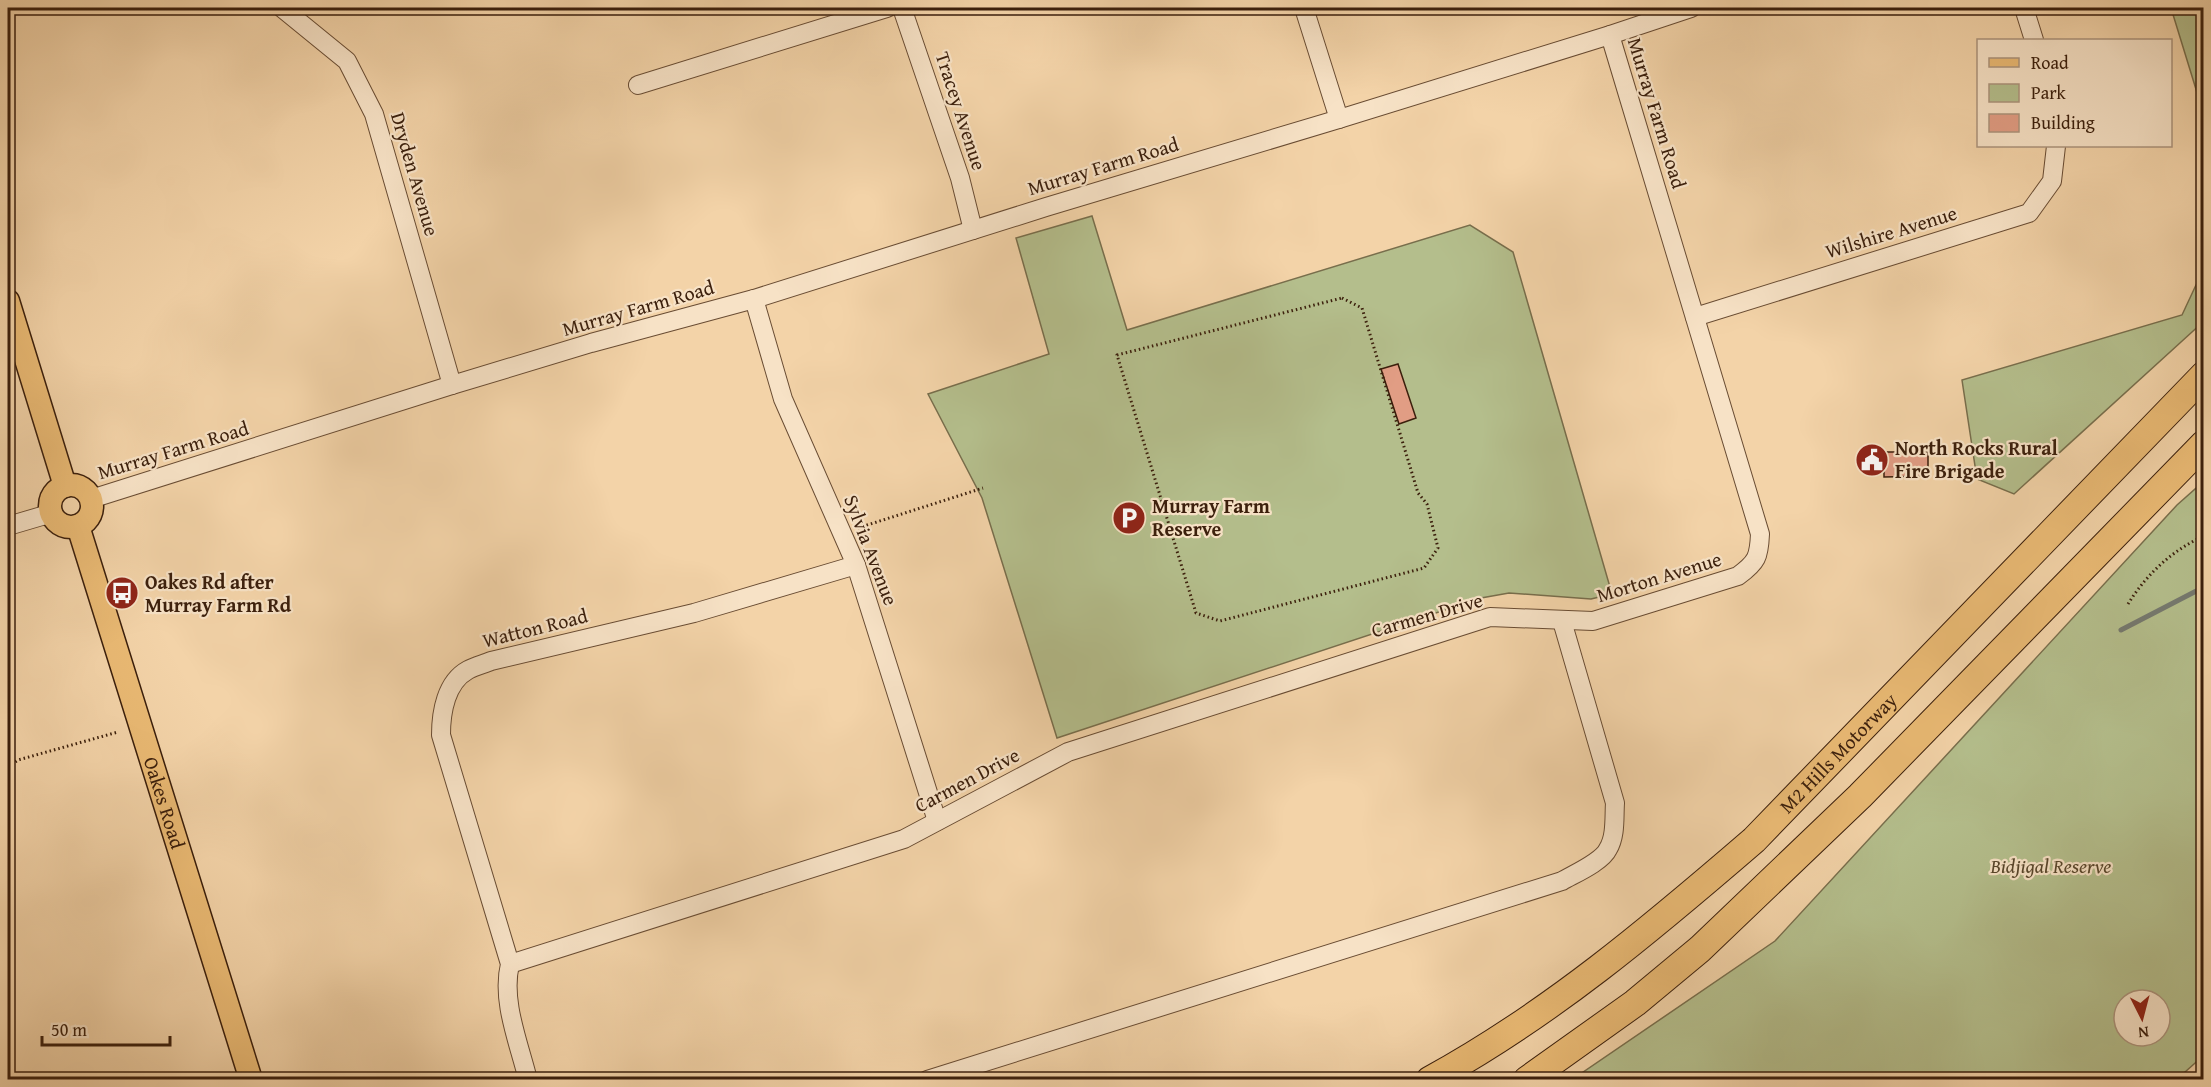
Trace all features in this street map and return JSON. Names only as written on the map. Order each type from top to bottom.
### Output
[{"type":"highway","name":"M2 Hills Motorway","points":[[1430,1080],[1524,1022],[1590,975],[1754,840],[1826,763],[2204,375]]},
{"type":"highway","points":[[1527,1080],[1635,1003],[1700,949],[1860,796],[2204,444]]},
{"type":"main road","points":[[8,301],[65,486]]},
{"type":"main road","points":[[65,486],[78,486],[88,493],[91,499],[92,512],[89,518],[78,526],[72,527],[59,523],[52,513],[52,500],[55,494],[65,486]]},
{"type":"main road","name":"Oakes Road","points":[[78,526],[251,1080]]},
{"type":"street","name":"Dryden Avenue","points":[[282,8],[347,61],[375,114],[452,385]]},
{"type":"street","points":[[638,85],[887,8]]},
{"type":"street","name":"Tracey Avenue","points":[[902,8],[960,178],[973,230]]},
{"type":"street","points":[[1304,8],[1339,119]]},
{"type":"street","points":[[1610,35],[1690,8]]},
{"type":"street","points":[[2024,8],[2034,39]]},
{"type":"street","name":"Murray Farm Road","points":[[91,499],[452,385],[754,299],[1610,35],[1760,534],[1759,554]]},
{"type":"street","name":"Wilshire Avenue","points":[[1695,317],[2029,213],[2052,181],[2056,147]]},
{"type":"street","name":"Sylvia Avenue","points":[[754,299],[783,399],[856,565],[937,821]]},
{"type":"street","points":[[8,526],[52,513]]},
{"type":"street","name":"Morton Avenue","points":[[1562,621],[1593,621],[1738,576],[1751,567],[1759,554]]},
{"type":"street","name":"Watton Road","points":[[528,1080],[507,996],[506,980],[510,964],[441,735],[441,716],[449,692],[457,679],[467,670],[491,661],[694,613],[856,565]]},
{"type":"street","name":"Carmen Drive","points":[[510,964],[904,839],[1068,752],[1080,748],[1490,617],[1562,621]]},
{"type":"street","points":[[927,1080],[1562,880],[1587,867],[1608,850],[1614,827],[1615,803],[1562,621]]},
{"type":"path","points":[[1342,298],[1362,308],[1419,493],[1427,504],[1438,548],[1424,568],[1220,621],[1196,613],[1117,356],[1342,298]]},
{"type":"path","points":[[842,533],[983,488]]},
{"type":"path","points":[[2128,604],[2140,584],[2169,557],[2204,536]]},
{"type":"path","points":[[8,767],[18,760],[118,732]]},
{"type":"green space","points":[[2171,8],[2203,8],[2203,112]]},
{"type":"green space","points":[[1092,216],[1127,330],[1470,225],[1513,252],[1612,594],[1591,599],[1509,593],[1481,598],[1057,738],[982,498],[928,394],[1049,354],[1016,238]]},
{"type":"green space","points":[[2203,270],[2203,322],[2014,494],[1977,479],[1962,380],[2182,315]]},
{"type":"green space","name":"Bidjigal Reserve","points":[[2203,482],[2203,1056],[2176,1080],[1573,1079],[1775,941],[2177,505]]},
{"type":"building","points":[[1398,364],[1416,418],[1399,424],[1381,369]]},
{"type":"building","points":[[1884,452],[1928,452],[1928,476],[1884,477]]},
{"type":"waterway","points":[[2121,630],[2204,587]]},
{"type":"place","name":"North Rocks Rural Fire Brigade","points":[[1872,460]]},
{"type":"place","name":"Murray Farm Reserve","points":[[1129,518]]},
{"type":"place","name":"Oakes Rd after Murray Farm Rd","points":[[122,593]]}]
